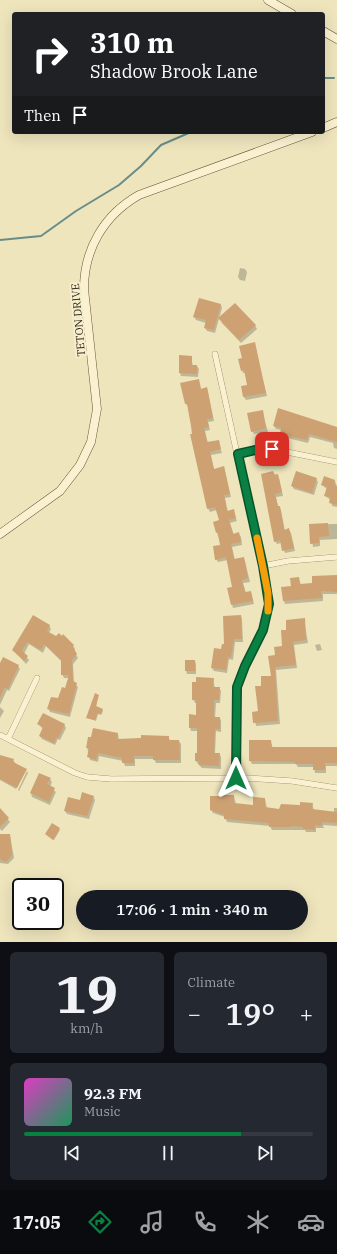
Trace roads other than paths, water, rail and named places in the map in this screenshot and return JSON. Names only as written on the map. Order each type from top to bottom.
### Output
[{"type":"street","points":[[268,0],[289,12]]},
{"type":"street","points":[[325,32],[337,39]]},
{"type":"street","points":[[325,127],[337,122]]},
{"type":"street","name":"TETON DRIVE","points":[[0,534],[63,488],[83,461],[91,442],[97,409],[84,290],[84,276],[91,248],[105,223],[119,209],[139,195],[307,134]]},
{"type":"street","points":[[215,354],[263,566],[269,599],[263,630],[245,666],[237,687],[236,778]]},
{"type":"street","points":[[238,454],[260,449],[272,449],[337,462]]},
{"type":"street","points":[[263,566],[288,561],[337,557]]},
{"type":"street","points":[[8,739],[37,678]]},
{"type":"street","points":[[0,735],[71,771],[87,777],[112,779],[236,778],[292,781],[337,788]]},
{"type":"waterway","points":[[325,78],[334,78]]},
{"type":"waterway","points":[[0,240],[41,236],[76,211],[119,185],[141,166],[161,145],[186,134]]}]
